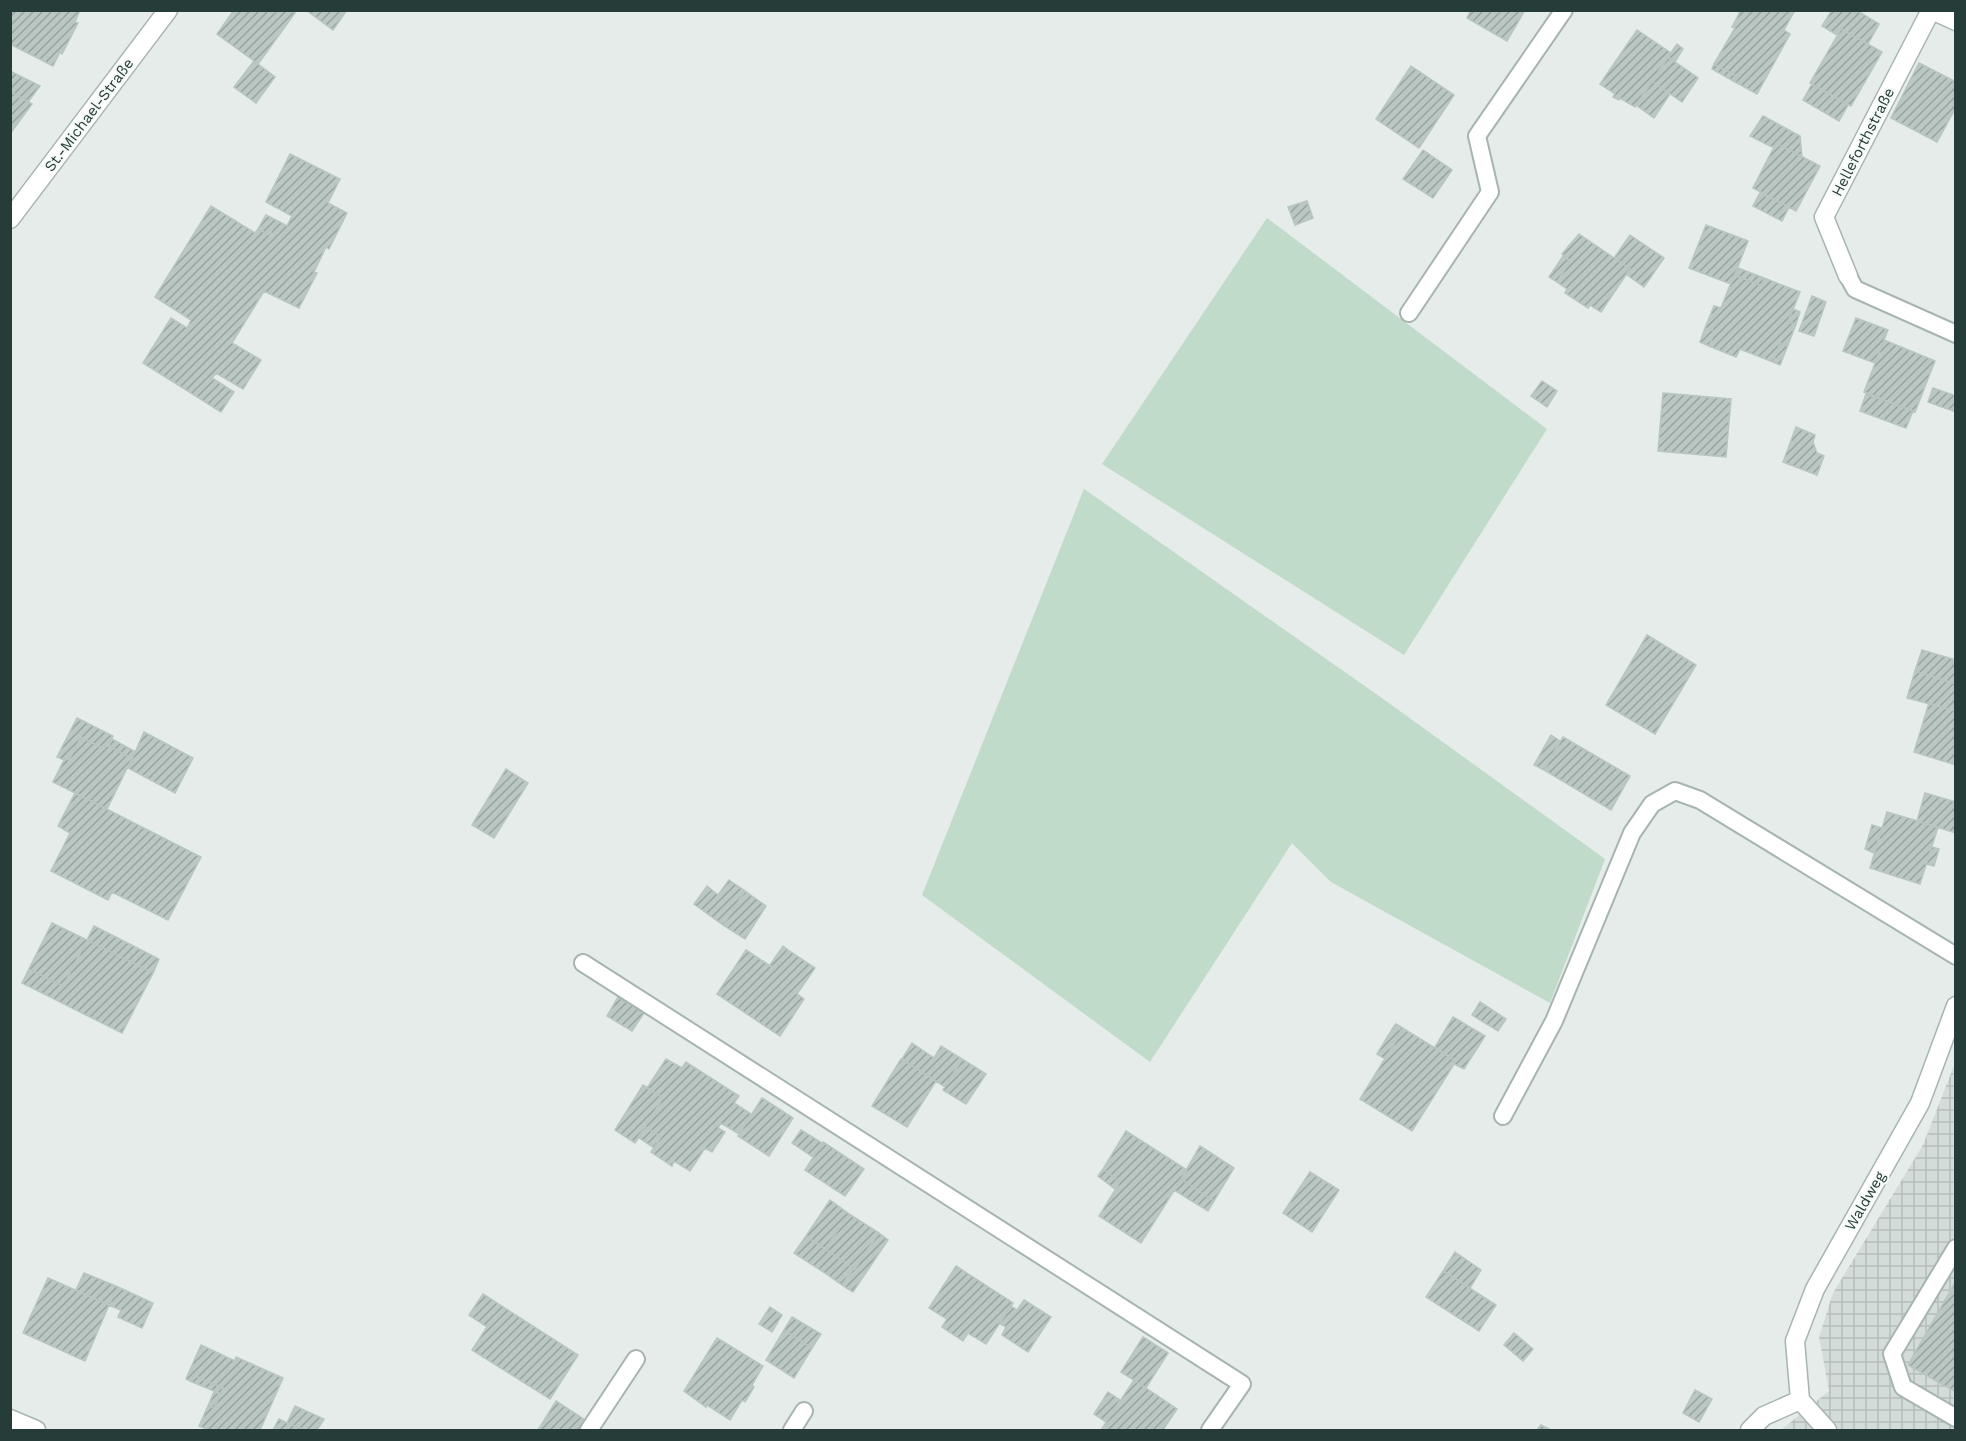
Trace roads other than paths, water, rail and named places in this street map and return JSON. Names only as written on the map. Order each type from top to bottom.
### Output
[{"type":"street","name":"St.-Michael-Straße","points":[[10,219],[168,10]]},
{"type":"street","name":"Helleforthstraße","points":[[1848,276],[1824,217],[1931,10],[1956,21]]},
{"type":"street","name":"Waldweg","points":[[1800,1400],[1796,1341],[1815,1289],[1920,1103],[1956,1006]]},
{"type":"street","points":[[1750,1431],[1764,1416],[1800,1400],[1827,1431]]},
{"type":"street","points":[[10,1419],[36,1431]]},
{"type":"lane","points":[[1409,313],[1490,192],[1477,136],[1564,10]]},
{"type":"lane","points":[[1848,276],[1855,289],[1956,334]]},
{"type":"lane","points":[[1503,1116],[1554,1020],[1632,833],[1652,804],[1675,791],[1700,800],[1956,956]]},
{"type":"lane","points":[[583,963],[1242,1384],[1210,1431]]},
{"type":"lane","points":[[1956,1248],[1892,1354],[1903,1387],[1956,1418]]},
{"type":"lane","points":[[589,1431],[636,1359]]},
{"type":"lane","points":[[792,1431],[804,1411]]}]
